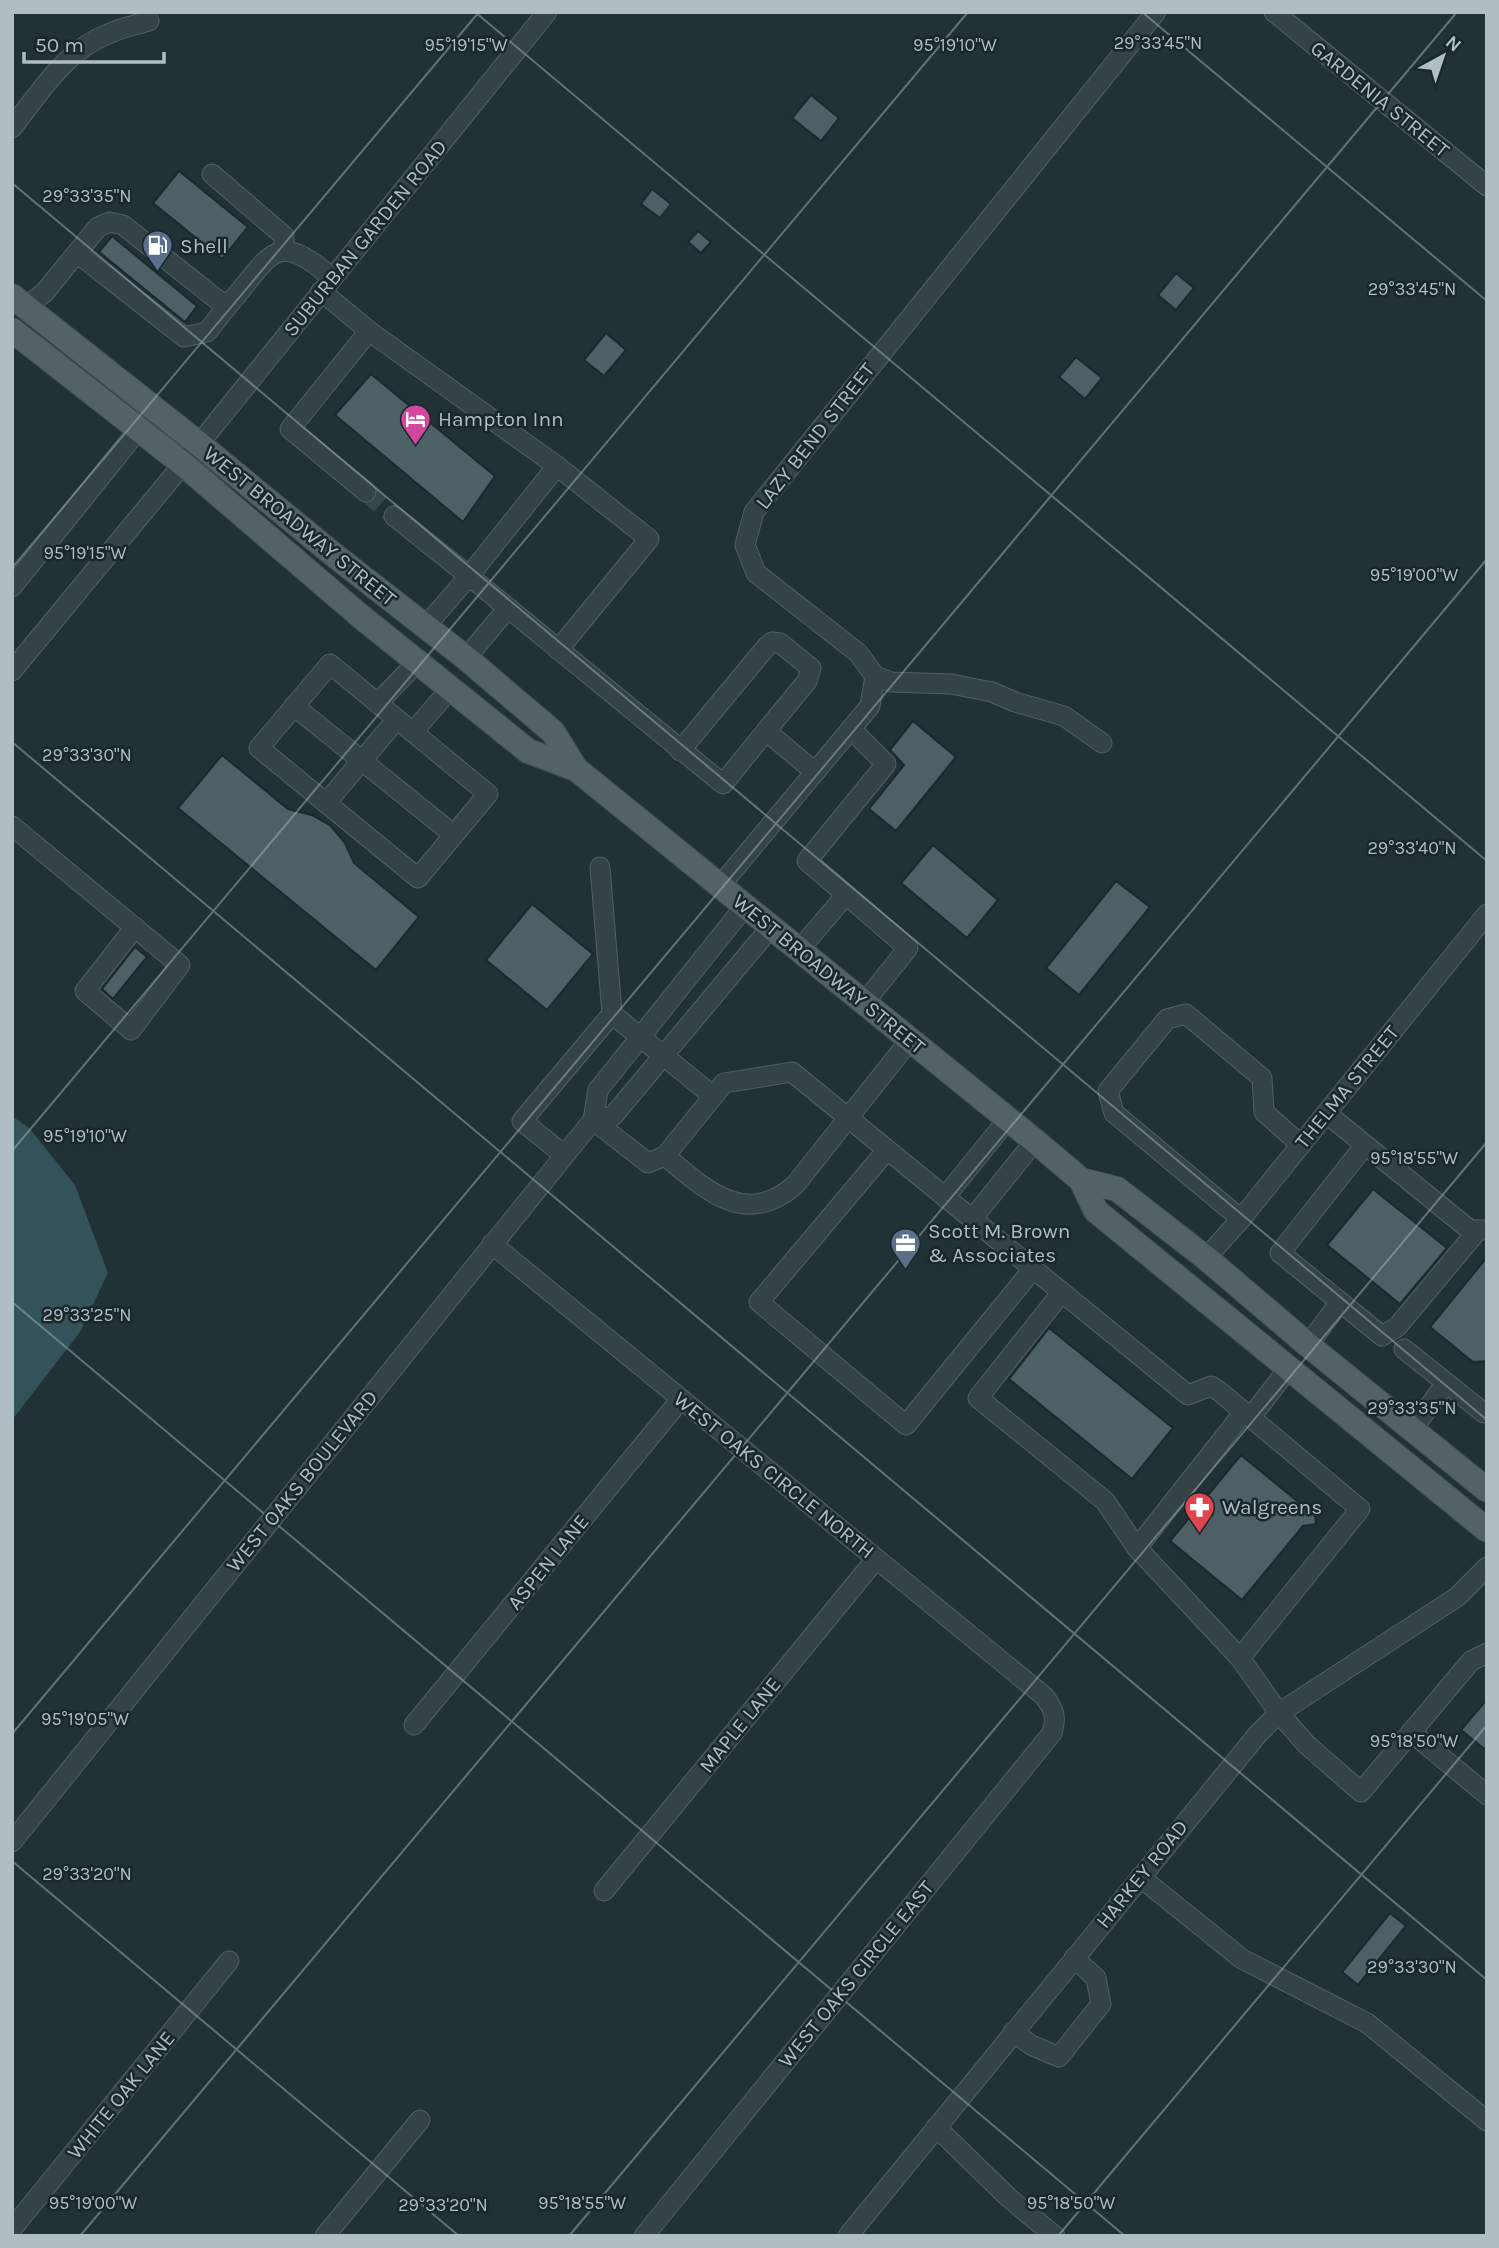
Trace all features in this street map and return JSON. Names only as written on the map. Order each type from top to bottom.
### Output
[{"type":"main road","name":"WEST BROADWAY STREET","points":[[17,303],[199,444],[466,658],[553,732],[576,769]]},
{"type":"main road","points":[[12,329],[20,327],[31,331],[84,364],[108,373]]},
{"type":"main road","name":"WEST BROADWAY STREET","points":[[12,329],[183,464],[359,615],[528,751],[576,769],[1008,1119],[1081,1180],[1096,1211],[1487,1530]]},
{"type":"main road","points":[[359,615],[387,621],[420,643],[466,658]]},
{"type":"main road","points":[[418,661],[450,671],[505,707],[523,706]]},
{"type":"main road","name":"WEST BROADWAY STREET","points":[[1081,1180],[1117,1189],[1206,1258],[1308,1345],[1487,1490]]},
{"type":"street","name":"SUBURBAN GARDEN ROAD","points":[[12,671],[183,464],[547,12]]},
{"type":"street","name":"LAZY BEND STREET","points":[[875,676],[858,653],[756,573],[744,545],[754,512],[1156,12]]},
{"type":"street","name":"GARDENIA STREET","points":[[1274,12],[1487,186]]},
{"type":"street","points":[[12,128],[48,81],[80,48],[106,34],[149,21]]},
{"type":"street","points":[[212,174],[285,236],[284,250]]},
{"type":"street","points":[[17,303],[44,293],[98,227],[108,222],[123,225],[219,301],[230,303]]},
{"type":"street","points":[[77,253],[184,337],[194,337],[207,332],[272,254],[284,250],[302,254],[314,262],[327,285],[369,331],[557,466],[649,539],[558,650]]},
{"type":"street","points":[[366,492],[290,429],[369,331]]},
{"type":"street","points":[[12,587],[139,429]]},
{"type":"street","points":[[425,627],[557,466]]},
{"type":"street","points":[[394,516],[680,751],[723,784],[807,681],[811,668],[780,643],[772,642],[680,751]]},
{"type":"street","points":[[466,658],[508,608]]},
{"type":"street","points":[[378,703],[418,661]]},
{"type":"street","points":[[330,664],[378,703],[488,794],[418,877],[259,748],[330,664]]},
{"type":"street","points":[[720,886],[870,706],[875,676],[891,682],[951,684],[992,692],[1015,702],[1064,716],[1102,743]]},
{"type":"street","points":[[413,732],[450,689]]},
{"type":"street","points":[[294,706],[454,835]]},
{"type":"street","points":[[326,803],[397,719]]},
{"type":"street","points":[[851,730],[887,764],[807,861],[908,948],[864,1003]]},
{"type":"street","points":[[766,731],[815,772]]},
{"type":"street","points":[[12,825],[180,965],[131,1030],[85,991],[135,928]]},
{"type":"street","points":[[564,1155],[522,1121],[612,1014],[600,867]]},
{"type":"street","points":[[799,950],[846,895]]},
{"type":"street","name":"WEST OAKS BOULEVARD","points":[[12,1842],[593,1120],[598,1090],[745,906]]},
{"type":"street","name":"THELMA STREET","points":[[1206,1258],[1241,1219],[1487,914]]},
{"type":"street","name":"WEST OAKS BOULEVARD","points":[[593,1120],[613,1116],[771,927]]},
{"type":"street","points":[[612,1014],[713,1097]]},
{"type":"street","points":[[1241,1219],[1114,1113],[1108,1091],[1167,1018],[1186,1014],[1262,1078],[1264,1112],[1301,1145]]},
{"type":"street","points":[[665,1156],[708,1191],[725,1200],[752,1204],[781,1196],[795,1185],[910,1040]]},
{"type":"street","points":[[593,1120],[648,1163],[665,1156],[724,1083],[792,1072],[1188,1395],[1211,1386],[1248,1415],[1360,1509],[1240,1658]]},
{"type":"street","points":[[1326,1113],[1470,1230],[1483,1230]]},
{"type":"street","points":[[945,1197],[1008,1119]]},
{"type":"street","points":[[972,1219],[1035,1141]]},
{"type":"street","points":[[1366,1145],[1280,1253],[1382,1336],[1397,1327],[1483,1230]]},
{"type":"street","points":[[887,1150],[760,1302],[906,1424],[1033,1269]]},
{"type":"street","name":"WEST OAKS CIRCLE NORTH","points":[[492,1244],[1044,1696],[1053,1707]]},
{"type":"street","points":[[1062,1292],[978,1398],[1105,1501],[1137,1548],[1240,1658],[1279,1713],[1306,1744],[1361,1792],[1471,1661],[1487,1653]]},
{"type":"street","points":[[1308,1345],[1340,1302]]},
{"type":"street","points":[[1404,1349],[1484,1413],[1487,1410]]},
{"type":"street","points":[[1137,1548],[1287,1369]]},
{"type":"street","points":[[1412,1430],[1446,1383]]},
{"type":"street","name":"ASPEN LANE","points":[[414,1726],[681,1399]]},
{"type":"street","name":"MAPLE LANE","points":[[604,1891],[876,1559]]},
{"type":"street","name":"HARKEY ROAD","points":[[848,2236],[1258,1734],[1279,1713],[1457,1597],[1487,1567]]},
{"type":"street","name":"WEST OAKS CIRCLE EAST","points":[[644,2236],[1052,1732],[1056,1722],[1053,1707]]},
{"type":"street","points":[[1411,1732],[1487,1795]]},
{"type":"street","points":[[1140,1877],[1242,1959],[1367,2023],[1487,2121]]},
{"type":"street","points":[[1013,2032],[1031,2045],[1059,2057],[1087,2024],[1101,2004],[1096,1978],[1074,1958]]},
{"type":"street","name":"WHITE OAK LANE","points":[[12,2229],[229,1961]]},
{"type":"street","points":[[325,2236],[420,2120]]},
{"type":"street","points":[[936,2127],[1009,2198],[1055,2236]]},
{"type":"water","points":[[12,1116],[29,1128],[75,1185],[108,1273],[80,1332],[12,1420]]},
{"type":"building","points":[[811,95],[839,118],[821,141],[792,118]]},
{"type":"building","points":[[179,171],[248,227],[222,259],[153,203]]},
{"type":"building","points":[[652,189],[671,204],[660,218],[641,204]]},
{"type":"building","points":[[698,231],[711,242],[701,253],[688,242]]},
{"type":"building","points":[[112,236],[197,306],[185,322],[99,252]]},
{"type":"building","points":[[1176,273],[1194,288],[1176,310],[1158,295]]},
{"type":"building","points":[[606,333],[626,350],[604,376],[584,360]]},
{"type":"building","points":[[1076,357],[1102,378],[1085,399],[1059,377]]},
{"type":"building","name":"Hampton Inn","points":[[371,374],[495,476],[463,522],[335,415]]},
{"type":"building","points":[[913,721],[956,757],[896,831],[869,809],[904,765],[890,750]]},
{"type":"building","points":[[222,755],[288,809],[312,815],[331,826],[345,843],[354,863],[419,917],[376,970],[178,808]]},
{"type":"building","points":[[933,845],[998,900],[967,938],[901,883]]},
{"type":"building","points":[[1116,881],[1150,907],[1079,995],[1046,968]]},
{"type":"building","points":[[532,904],[593,954],[547,1010],[486,960]]},
{"type":"building","points":[[135,947],[147,957],[113,999],[102,989]]},
{"type":"building","points":[[1373,1189],[1447,1248],[1400,1304],[1327,1245]]},
{"type":"building","points":[[1487,1257],[1487,1361],[1473,1362],[1430,1327]]},
{"type":"building","points":[[1049,1328],[1173,1428],[1132,1479],[1009,1379]]},
{"type":"building","name":"Walgreens","points":[[1241,1455],[1302,1505],[1314,1504],[1316,1524],[1303,1526],[1242,1600],[1170,1541]]},
{"type":"building","points":[[1487,1699],[1487,1751],[1461,1730]]},
{"type":"building","points":[[1390,1913],[1406,1926],[1358,1985],[1342,1972]]},
{"type":"tunnel","points":[[366,492],[394,516]]},
{"type":"place","name":"Shell","points":[[157,273]]},
{"type":"place","name":"Hampton Inn","points":[[415,446]]},
{"type":"place","name":"Scott M. Brown & Associates","points":[[905,1270]]},
{"type":"place","name":"Walgreens","points":[[1199,1534]]}]
